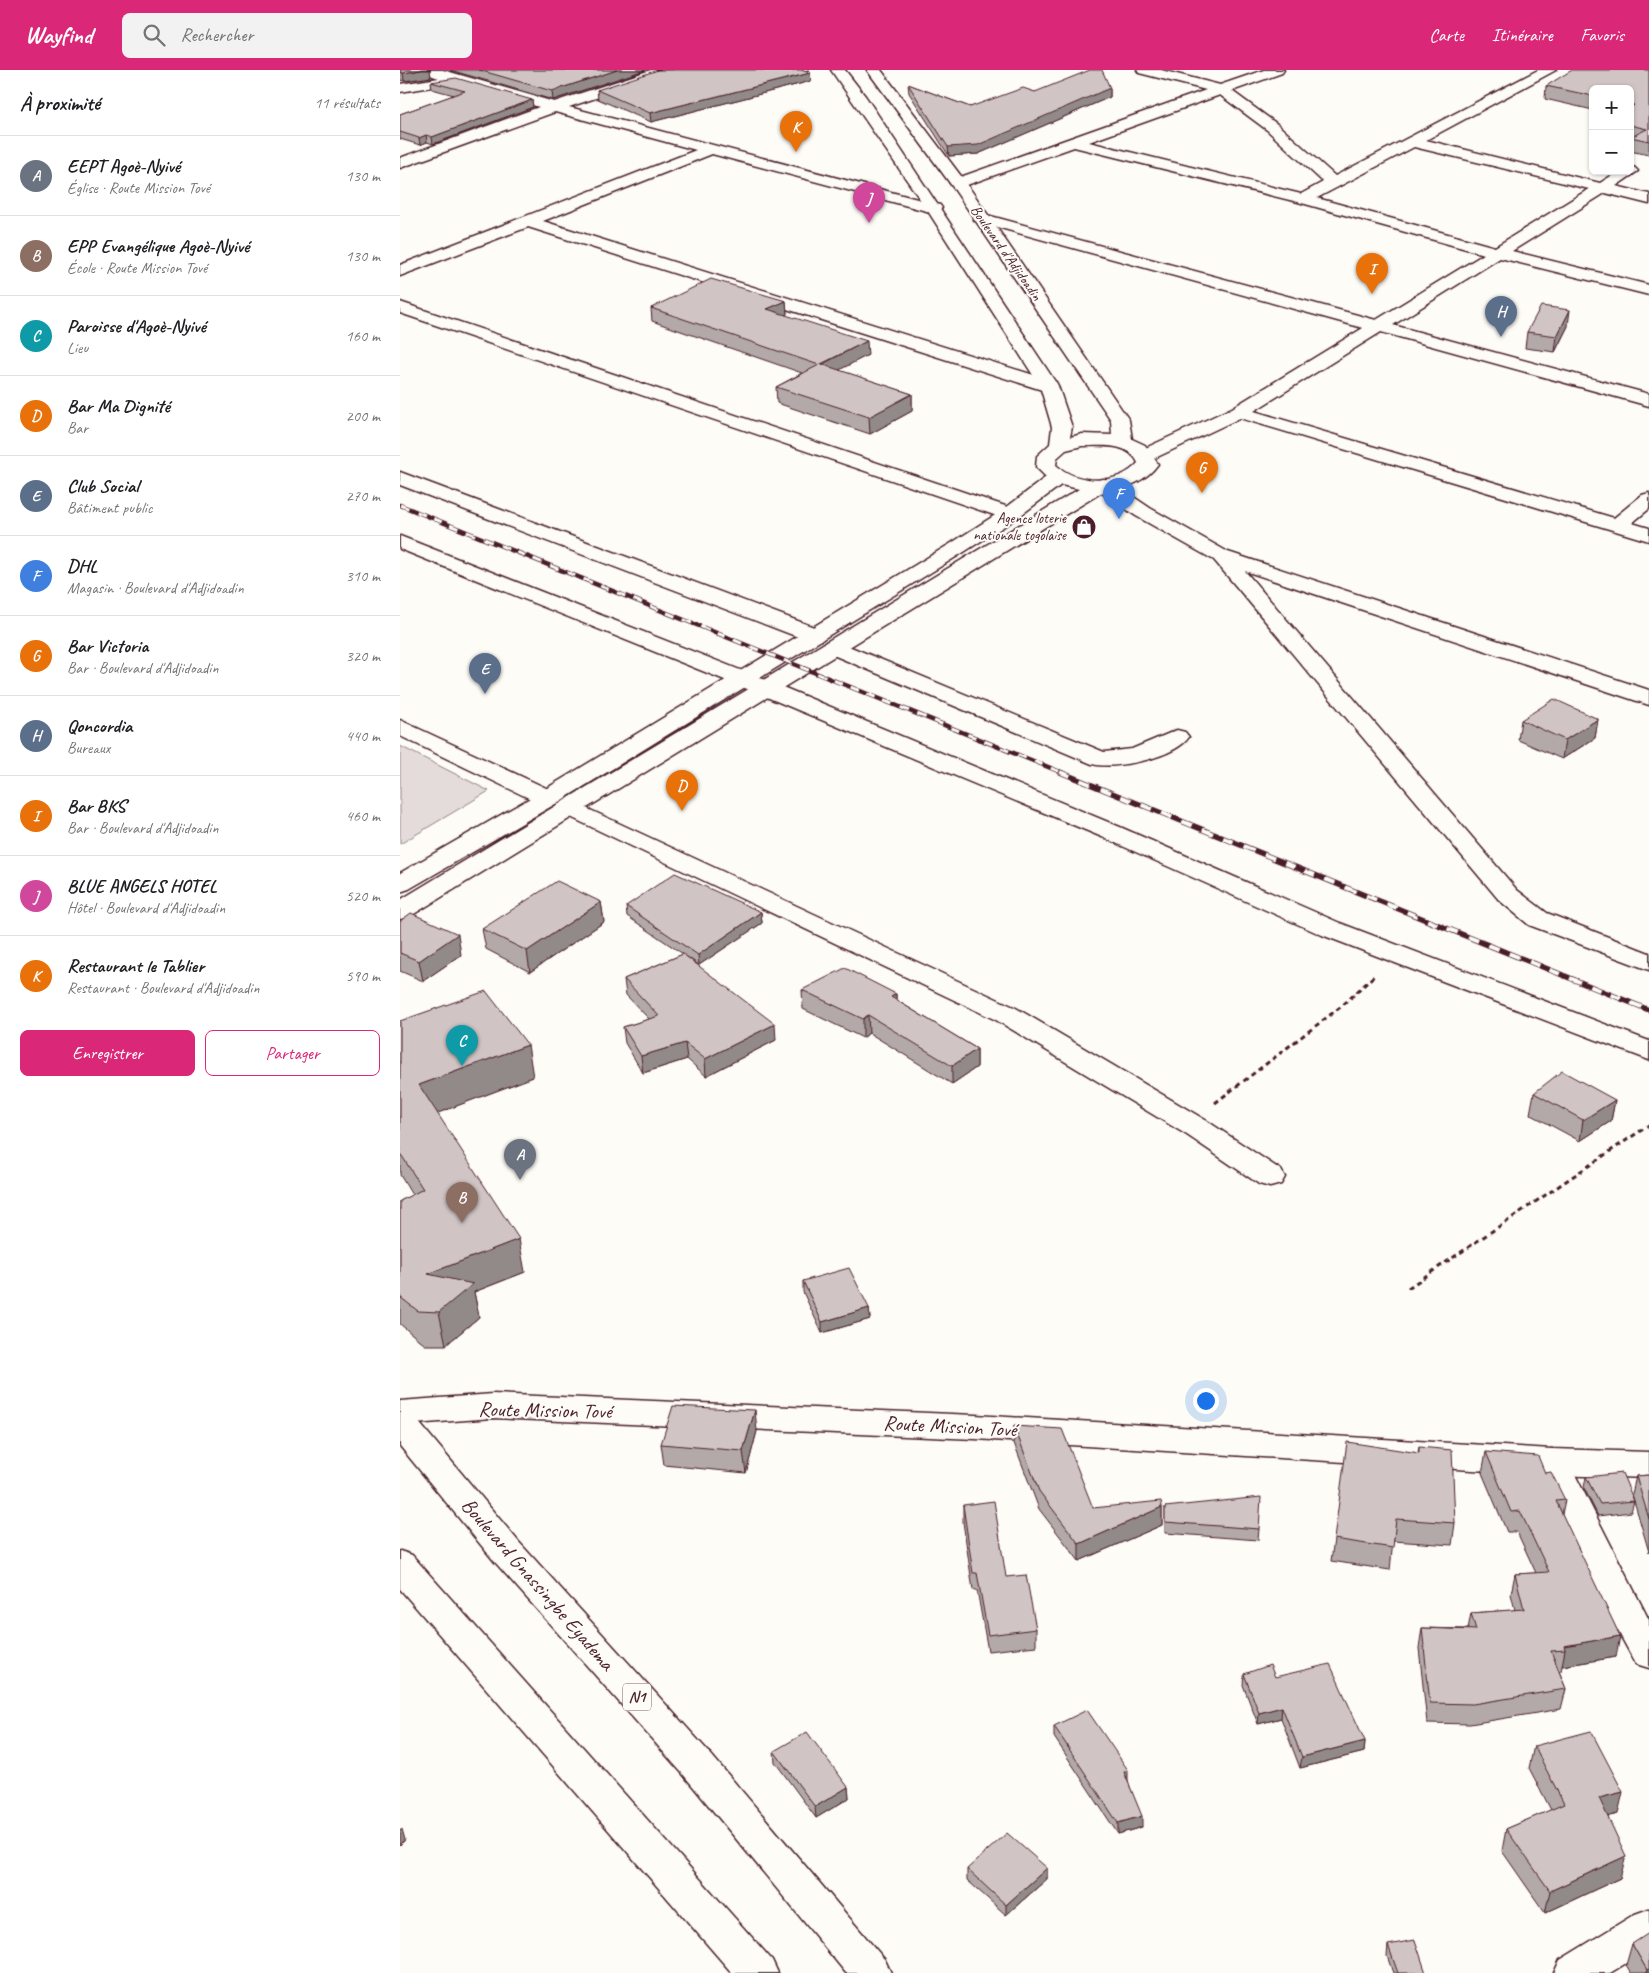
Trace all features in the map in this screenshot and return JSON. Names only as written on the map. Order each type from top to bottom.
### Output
[{"type":"main road","points":[[428,70],[554,107],[934,208]]},
{"type":"main road","points":[[400,163],[554,107],[664,70]]},
{"type":"main road","name":"Boulevard d'Adjidoadin","points":[[838,70],[861,100],[934,208],[1049,386],[1062,427],[1059,446]]},
{"type":"main road","name":"Boulevard d'Adjidoadin","points":[[874,70],[958,183],[1120,420],[1134,448]]},
{"type":"main road","points":[[1144,70],[1222,90],[1272,127],[1333,182]]},
{"type":"main road","points":[[958,183],[1277,70]]},
{"type":"main road","points":[[1303,199],[1549,70]]},
{"type":"main road","points":[[400,88],[459,79]]},
{"type":"main road","points":[[1071,142],[1303,199],[1499,253],[1649,290]]},
{"type":"main road","points":[[1414,142],[1649,199]]},
{"type":"main road","points":[[400,271],[711,149]]},
{"type":"main road","points":[[1134,448],[1148,464],[1143,472],[1130,479],[1102,485],[1078,483],[1059,477],[1046,467],[1047,456],[1059,446],[1082,440],[1134,448],[1189,433],[1239,412],[1624,175]]},
{"type":"main road","points":[[981,218],[1649,400]]},
{"type":"main road","points":[[527,221],[1049,386]]},
{"type":"main road","points":[[400,307],[1010,514]]},
{"type":"main road","points":[[1239,412],[1649,535]]},
{"type":"main road","points":[[400,884],[548,798],[1010,514],[1059,477]]},
{"type":"main road","points":[[400,478],[814,635]]},
{"type":"main road","points":[[1130,479],[1143,512]]},
{"type":"main road","points":[[1102,485],[1143,512],[1221,556],[1649,698]]},
{"type":"main road","points":[[400,911],[1102,485]]},
{"type":"main road","points":[[1618,525],[1649,499]]},
{"type":"main road","points":[[400,542],[765,688],[1111,832],[1332,930],[1649,1051]]},
{"type":"main road","points":[[1221,556],[1508,895],[1538,919],[1649,962]]},
{"type":"main road","points":[[834,647],[1100,759],[1120,760],[1145,754],[1177,737]]},
{"type":"main road","points":[[400,726],[548,798]]},
{"type":"main road","points":[[571,808],[1006,1014],[1186,1121],[1270,1177]]},
{"type":"main road","name":"Route Mission Tové","points":[[400,1413],[493,1406],[975,1426],[1552,1462],[1649,1465]]},
{"type":"main road","name":"Boulevard Gnassingbe Eyadema","points":[[400,1423],[506,1551],[695,1762],[871,1973]]},
{"type":"main road","points":[[1552,1462],[1624,1611],[1649,1653]]},
{"type":"main road","points":[[400,1564],[758,1973]]},
{"type":"main road","points":[[1574,1973],[1649,1927]]},
{"type":"path","points":[[1186,1121],[1226,1097],[1343,1005],[1396,955]]},
{"type":"path","points":[[1408,1288],[1649,1125]]},
{"type":"shaded area","points":[[400,746],[489,791],[400,844]]},
{"type":"building","points":[[400,70],[421,70],[403,73]]},
{"type":"building","points":[[479,70],[617,70],[552,91]]},
{"type":"building","points":[[658,70],[801,70],[810,73],[650,113],[597,90]]},
{"type":"building","points":[[1090,70],[1102,70],[1110,88],[978,145],[948,147],[908,84],[970,107],[1023,88],[1035,92]]},
{"type":"building","points":[[1572,70],[1649,70],[1649,141],[1634,138],[1634,136],[1647,129],[1634,126],[1634,85],[1589,85],[1589,95],[1546,86]]},
{"type":"building","points":[[456,78],[532,100],[432,137],[426,135],[419,138],[400,132],[400,114],[465,91],[431,82]]},
{"type":"building","points":[[711,279],[786,301],[767,309],[867,341],[819,365],[651,308]]},
{"type":"building","points":[[1541,306],[1570,310],[1557,336],[1527,332]]},
{"type":"building","points":[[821,364],[912,394],[869,417],[776,387]]},
{"type":"building","points":[[1554,699],[1598,719],[1565,740],[1521,720]]},
{"type":"building","points":[[675,873],[761,912],[698,955],[626,906]]},
{"type":"building","points":[[557,881],[601,902],[527,951],[482,929]]},
{"type":"building","points":[[411,913],[458,934],[419,961],[400,953],[400,921]]},
{"type":"building","points":[[683,954],[775,1024],[705,1059],[685,1043],[641,1056],[623,1027],[659,1016],[624,979]]},
{"type":"building","points":[[845,968],[896,994],[891,997],[977,1049],[952,1066],[868,1015],[863,1019],[802,990]]},
{"type":"building","points":[[486,991],[528,1045],[419,1085],[519,1239],[428,1274],[473,1284],[439,1312],[418,1311],[400,1297],[400,1201],[423,1189],[400,1153],[400,1021]]},
{"type":"building","points":[[1562,1071],[1615,1100],[1583,1120],[1534,1093]]},
{"type":"building","points":[[849,1268],[869,1308],[822,1322],[803,1281]]},
{"type":"building","points":[[673,1406],[755,1410],[743,1451],[661,1444]]},
{"type":"building","points":[[1014,1426],[1062,1429],[1093,1508],[1161,1501],[1162,1507],[1079,1544],[1039,1491]]},
{"type":"building","points":[[1347,1442],[1419,1453],[1419,1447],[1452,1450],[1455,1523],[1396,1519],[1393,1548],[1334,1539]]},
{"type":"building","points":[[1486,1452],[1538,1456],[1545,1473],[1551,1472],[1565,1500],[1556,1501],[1620,1636],[1564,1646],[1565,1650],[1551,1651],[1566,1689],[1473,1704],[1430,1703],[1422,1628],[1476,1630],[1471,1613],[1524,1609],[1515,1574],[1549,1572],[1520,1511],[1511,1512]]},
{"type":"building","points":[[1622,1473],[1634,1501],[1600,1504],[1586,1477]]},
{"type":"building","points":[[1649,1475],[1649,1519],[1636,1476]]},
{"type":"building","points":[[1261,1497],[1259,1529],[1165,1522],[1165,1507]]},
{"type":"building","points":[[994,1501],[1006,1577],[1026,1575],[1036,1629],[988,1635],[977,1573],[973,1573],[963,1505]]},
{"type":"building","points":[[1330,1664],[1365,1741],[1302,1757],[1282,1707],[1259,1713],[1244,1674],[1270,1665],[1275,1677]]},
{"type":"building","points":[[1087,1710],[1128,1770],[1124,1772],[1142,1816],[1118,1823],[1054,1726]]},
{"type":"building","points":[[1591,1731],[1623,1792],[1599,1798],[1626,1856],[1550,1891],[1506,1829],[1564,1804],[1534,1746]]},
{"type":"building","points":[[807,1732],[848,1787],[815,1807],[774,1751]]},
{"type":"building","points":[[1007,1833],[1047,1868],[1006,1905],[967,1869]]},
{"type":"building","points":[[1649,1933],[1649,1969],[1647,1970],[1632,1944]]},
{"type":"building","points":[[1415,1940],[1426,1973],[1398,1973],[1388,1945]]},
{"type":"railway","points":[[400,505],[1063,773]]},
{"type":"railway","points":[[1060,772],[1649,1010]]},
{"type":"place","name":"Restaurant le Tablier","points":[[796,152]]},
{"type":"place","name":"BLUE ANGELS HOTEL","points":[[869,223]]},
{"type":"place","name":"Bar BKS","points":[[1372,294]]},
{"type":"place","name":"Qoncordia","points":[[1501,337]]},
{"type":"place","name":"Bar Victoria","points":[[1202,493]]},
{"type":"place","name":"DHL","points":[[1119,519]]},
{"type":"place","name":"Agence loterie nationale togolaise","points":[[1084,527]]},
{"type":"place","name":"Club Social","points":[[485,694]]},
{"type":"place","name":"Bar Ma Dignité","points":[[682,811]]},
{"type":"place","name":"Paroisse d'Agoè-Nyivé","points":[[462,1066]]},
{"type":"place","name":"EEPT Agoè-Nyivé","points":[[520,1180]]},
{"type":"place","name":"EPP Evangélique Agoè-Nyivé","points":[[462,1223]]}]
